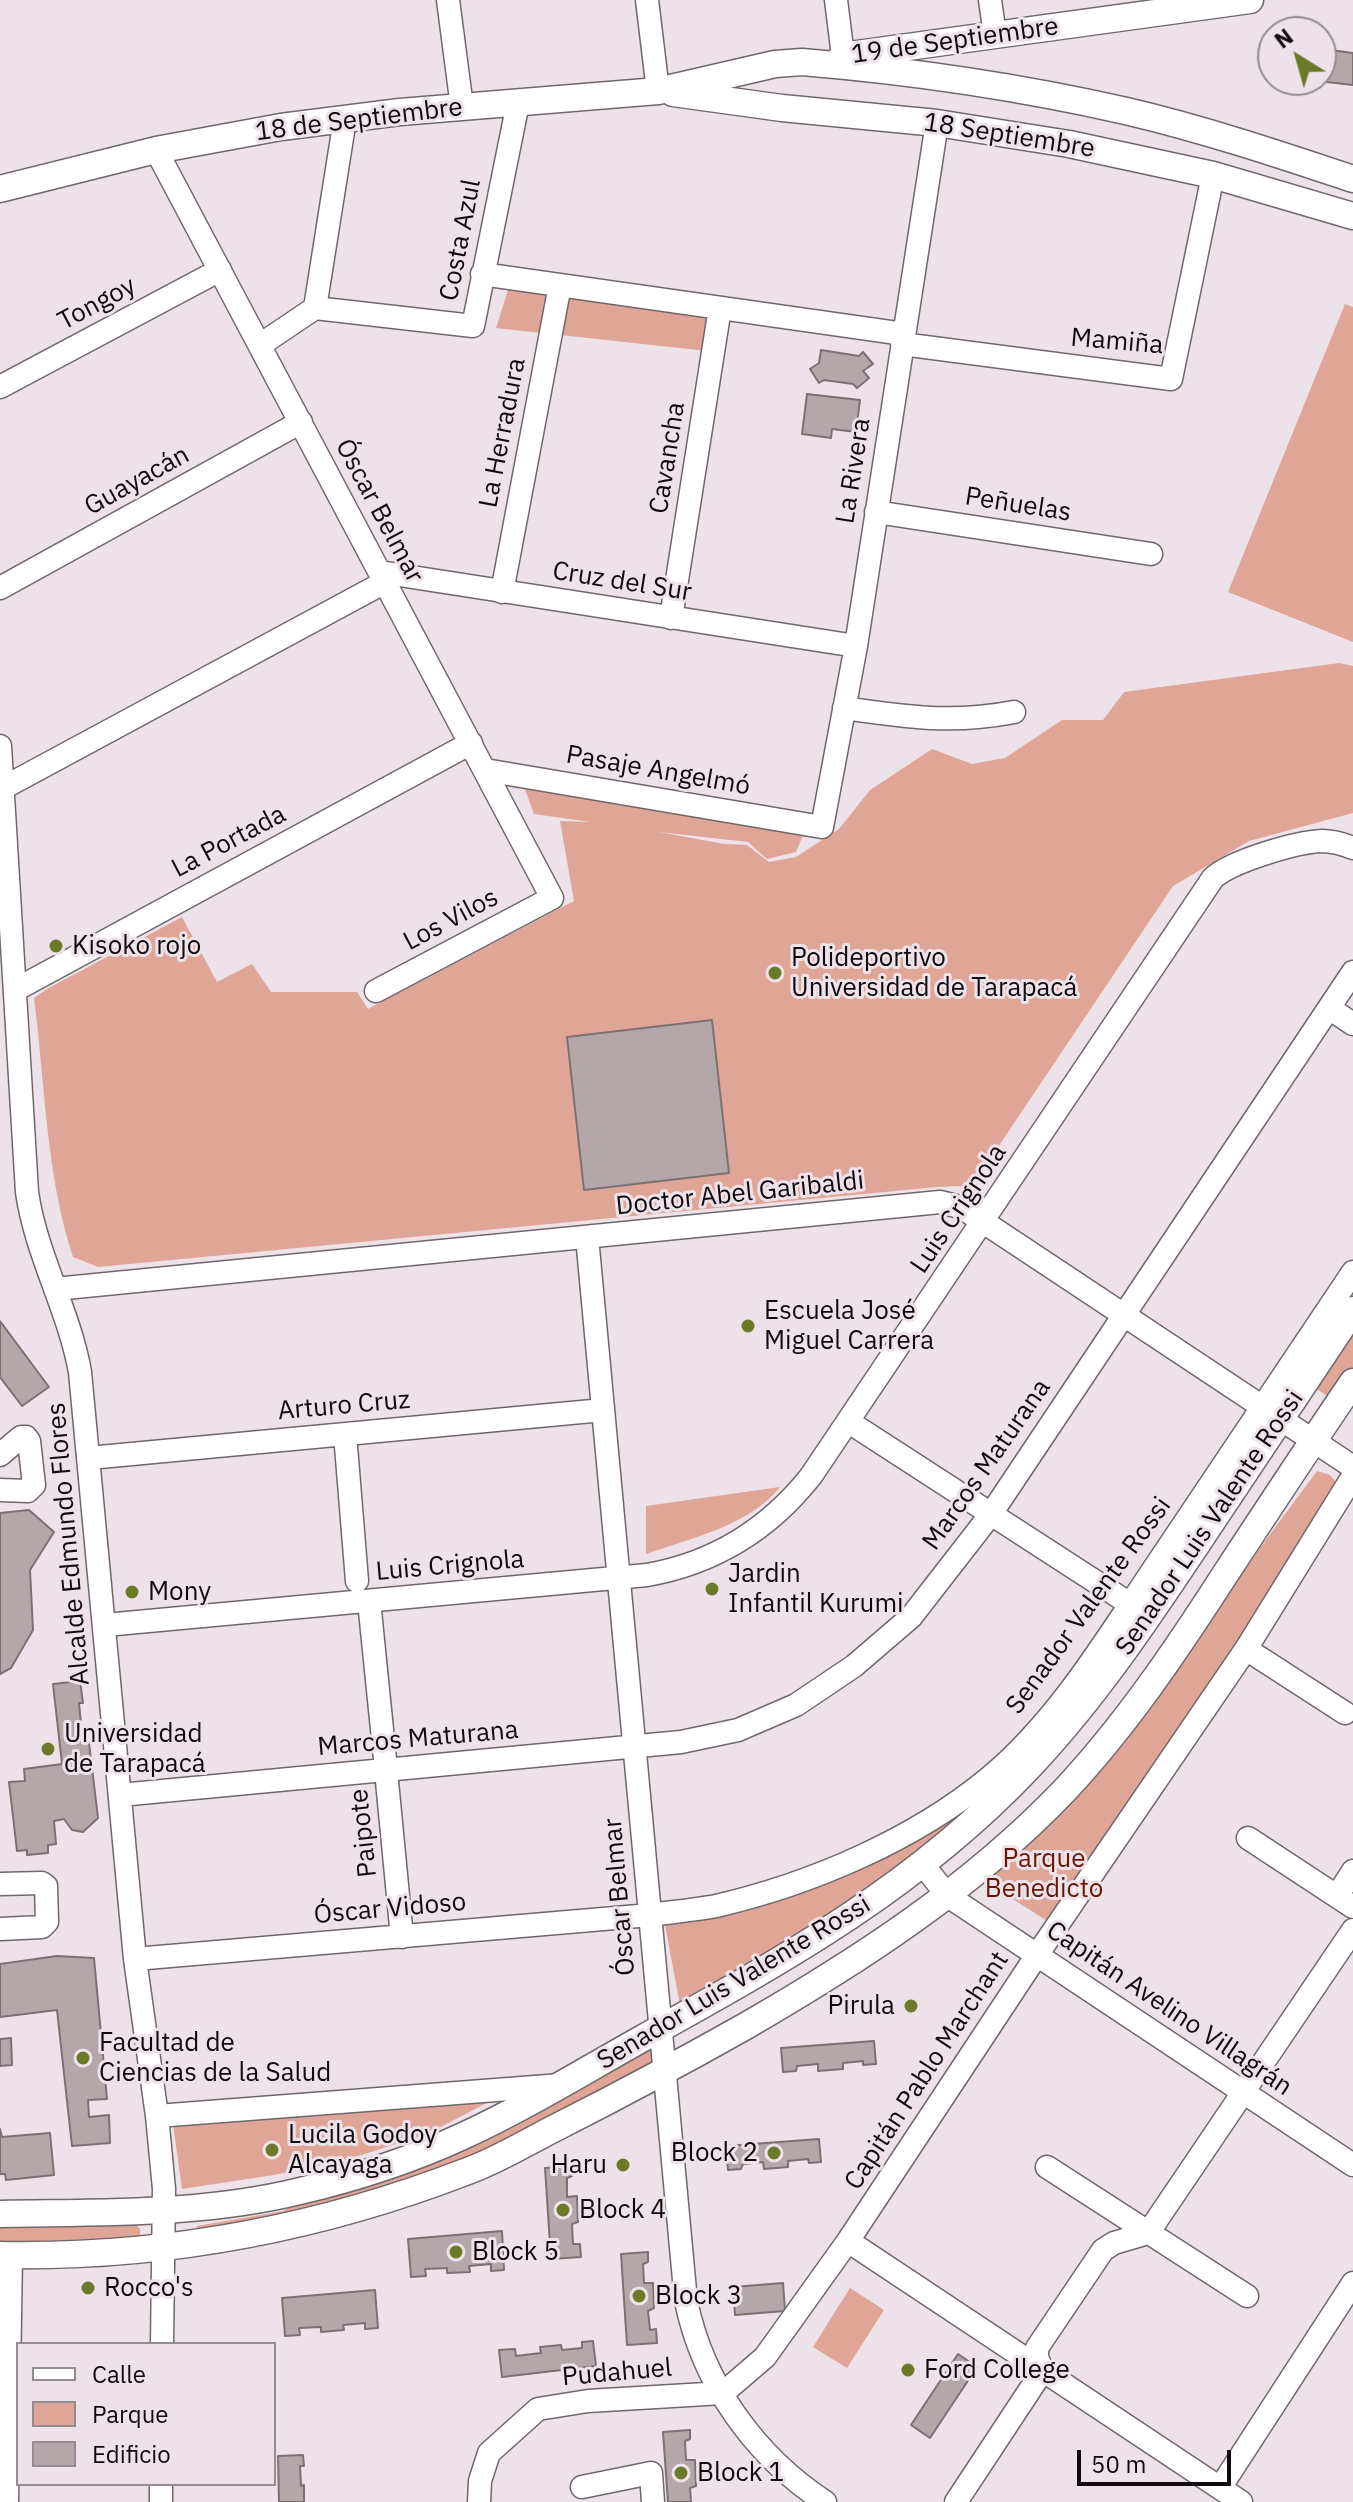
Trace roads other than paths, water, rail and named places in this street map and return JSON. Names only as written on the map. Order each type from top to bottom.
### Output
[{"type":"main road","name":"19 de Septiembre","points":[[802,62],[1249,0]]},
{"type":"main road","name":"18 Septiembre","points":[[722,75],[802,62],[995,87],[1127,112],[1233,140],[1353,179]]},
{"type":"main road","name":"18 de Septiembre","points":[[2,183],[281,127],[462,107],[658,91],[722,75]]},
{"type":"main road","name":"18 Septiembre","points":[[658,91],[782,108],[937,123],[1069,144],[1213,175],[1353,216]]},
{"type":"main road","name":"Senador Luis Valente Rossi","points":[[0,2214],[162,2210],[239,2202],[300,2192],[386,2166],[459,2138],[562,2085],[821,1937],[923,1865],[958,1836],[1031,1765],[1126,1652],[1271,1413],[1353,1310]]},
{"type":"main road","name":"Senador Luis Valente Rossi","points":[[5,2255],[163,2248],[331,2217],[469,2171],[665,2071],[854,1961],[948,1896],[1034,1821],[1117,1729],[1202,1610],[1353,1382]]},
{"type":"street","points":[[448,0],[462,107]]},
{"type":"street","points":[[647,0],[658,91]]},
{"type":"street","points":[[836,0],[843,56]]},
{"type":"street","points":[[990,0],[995,35]]},
{"type":"street","name":"Costa Azul","points":[[315,308],[473,326],[518,103]]},
{"type":"street","points":[[260,345],[315,308],[345,119]]},
{"type":"street","name":"La Rivera","points":[[822,827],[856,646],[937,123]]},
{"type":"street","name":"Óscar Belmar","points":[[156,150],[552,898]]},
{"type":"street","name":"Mamiña","points":[[482,274],[1171,379],[1213,175]]},
{"type":"street","name":"Tongoy","points":[[0,387],[220,270]]},
{"type":"street","name":"La Herradura","points":[[502,592],[560,285]]},
{"type":"street","name":"Cavancha","points":[[671,618],[720,308]]},
{"type":"street","name":"Guayacán","points":[[0,588],[301,422]]},
{"type":"street","name":"Peñuelas","points":[[876,512],[1151,554]]},
{"type":"street","points":[[3,788],[382,577]]},
{"type":"street","name":"Cruz del Sur","points":[[382,577],[502,592],[856,646]]},
{"type":"street","points":[[844,708],[930,720],[968,719],[1014,712]]},
{"type":"street","name":"La Portada","points":[[15,990],[471,743]]},
{"type":"street","name":"Alcalde Edmundo Flores","points":[[0,746],[27,1192],[39,1248],[72,1332],[89,1458],[135,1959],[164,2189],[162,2342]]},
{"type":"street","name":"Pasaje Angelmó","points":[[485,770],[822,827]]},
{"type":"street","name":"Luis Crignola","points":[[105,1625],[619,1578],[690,1565],[746,1538],[775,1516],[800,1491],[849,1422],[1213,878],[1237,863],[1306,843],[1332,842],[1353,848]]},
{"type":"street","name":"Los Vilos","points":[[376,991],[552,898]]},
{"type":"street","name":"Marcos Maturana","points":[[120,1795],[385,1765],[681,1742],[738,1730],[768,1719],[824,1688],[875,1650],[911,1617],[991,1514],[1353,972]]},
{"type":"street","points":[[1329,1008],[1353,1024]]},
{"type":"street","name":"Doctor Abel Garibaldi","points":[[55,1289],[940,1202],[960,1207],[984,1222],[1353,1467]]},
{"type":"street","name":"Óscar Belmar","points":[[587,1237],[686,2301],[696,2341],[739,2421],[763,2451],[815,2499]]},
{"type":"street","name":"Senador Valente Rossi","points":[[650,1915],[712,1906],[814,1877],[937,1815],[991,1776],[1035,1732],[1070,1688],[1271,1413],[1353,1272]]},
{"type":"street","name":"Arturo Cruz","points":[[89,1458],[603,1410]]},
{"type":"street","points":[[849,1422],[1130,1604]]},
{"type":"street","points":[[345,1434],[357,1581]]},
{"type":"street","points":[[0,1455],[21,1437],[26,1437],[34,1485],[28,1491],[0,1490]]},
{"type":"street","name":"Capitán Pablo Marchant","points":[[723,2393],[765,2357],[848,2241],[1037,1955],[1246,1649],[1353,1476]]},
{"type":"street","name":"Paipote","points":[[369,1601],[402,1937]]},
{"type":"street","points":[[1246,1649],[1345,1713]]},
{"type":"street","points":[[1248,1838],[1345,1901],[1353,1871]]},
{"type":"street","name":"Capitán Avelino Villagrán","points":[[923,1865],[948,1896],[1353,2165]]},
{"type":"street","points":[[0,1884],[42,1883],[46,1886],[47,1922],[42,1927],[0,1929]]},
{"type":"street","name":"Óscar Vidoso","points":[[135,1959],[650,1915]]},
{"type":"street","points":[[1043,2370],[1037,2358],[1037,2348],[1103,2250],[1114,2243],[1148,2233],[1353,1930]]},
{"type":"street","points":[[157,2116],[562,2085]]},
{"type":"street","points":[[1047,2167],[1247,2296]]},
{"type":"street","points":[[848,2241],[1241,2502]]},
{"type":"street","points":[[5,2255],[9,2429],[7,2502]]},
{"type":"street","points":[[1220,2488],[1353,2283]]},
{"type":"street","points":[[956,2502],[1043,2370]]},
{"type":"street","name":"Pudahuel","points":[[479,2502],[480,2481],[489,2453],[538,2409],[588,2401],[723,2393]]},
{"type":"street","points":[[582,2487],[651,2473],[653,2502]]},
{"type":"place","name":"Kisoko rojo","points":[[56,946]]},
{"type":"place","name":"Polideportivo Universidad de Tarapacá","points":[[775,973]]},
{"type":"place","name":"Escuela José Miguel Carrera","points":[[748,1326]]},
{"type":"place","name":"Jardin Infantil Kurumi","points":[[712,1589]]},
{"type":"place","name":"Mony","points":[[132,1592]]},
{"type":"place","name":"Universidad de Tarapacá","points":[[48,1749]]},
{"type":"place","name":"Pirula","points":[[911,2006]]},
{"type":"place","name":"Facultad de Ciencias de la Salud","points":[[83,2058]]},
{"type":"place","name":"Lucila Godoy Alcayaga","points":[[272,2150]]},
{"type":"place","name":"Block 2","points":[[774,2153]]},
{"type":"place","name":"Haru","points":[[623,2165]]},
{"type":"place","name":"Block 4","points":[[563,2210]]},
{"type":"place","name":"Block 5","points":[[456,2252]]},
{"type":"place","name":"Rocco's","points":[[88,2288]]},
{"type":"place","name":"Block 3","points":[[639,2296]]},
{"type":"place","name":"Ford College","points":[[908,2370]]},
{"type":"place","name":"Block 1","points":[[681,2473]]},
{"type":"park label","name":"Parque Benedicto","points":[[1044,1874]]}]
